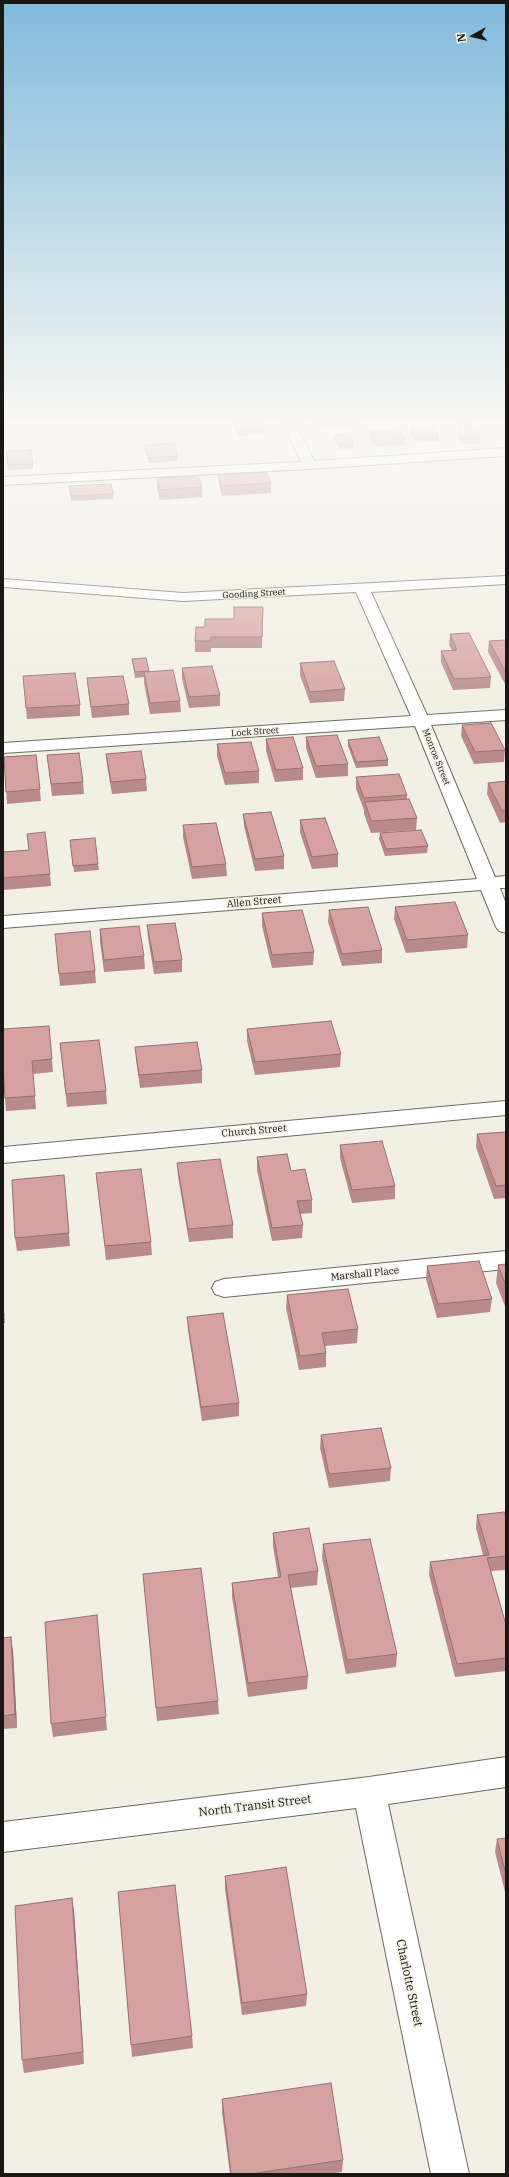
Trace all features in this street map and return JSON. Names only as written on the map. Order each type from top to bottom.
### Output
[{"type":"street","name":"Gooding Street","points":[[3,583],[183,598],[506,580]]},
{"type":"street","name":"Monroe Street","points":[[362,588],[421,721],[497,883],[506,927]]},
{"type":"street","name":"Lock Street","points":[[3,748],[506,715]]},
{"type":"street","name":"Allen Street","points":[[3,922],[497,883]]},
{"type":"street","name":"Church Street","points":[[3,1155],[506,1108]]},
{"type":"street","name":"Marshall Place","points":[[224,1288],[506,1260]]},
{"type":"street","name":"North Transit Street","points":[[3,1838],[369,1792],[506,1772]]},
{"type":"street","name":"Charlotte Street","points":[[369,1792],[450,2174]]},
{"type":"building","points":[[234,607],[263,607],[262,637],[211,637],[211,641],[195,641],[196,627],[205,627],[205,619],[234,619]]},
{"type":"building","points":[[469,633],[491,677],[454,679],[441,651],[457,650],[450,634]]},
{"type":"building","points":[[506,640],[506,673],[489,641]]},
{"type":"building","points":[[146,658],[149,671],[135,672],[132,659]]},
{"type":"building","points":[[334,661],[345,689],[310,692],[300,663]]},
{"type":"building","points":[[212,666],[220,695],[189,697],[182,668]]},
{"type":"building","points":[[173,670],[180,701],[150,703],[144,672]]},
{"type":"building","points":[[75,673],[80,705],[26,708],[23,676]]},
{"type":"building","points":[[123,676],[129,704],[91,707],[87,678]]},
{"type":"building","points":[[491,723],[505,750],[475,752],[462,725]]},
{"type":"building","points":[[337,735],[348,764],[316,766],[306,737]]},
{"type":"building","points":[[293,737],[303,768],[276,770],[266,739]]},
{"type":"building","points":[[379,737],[388,760],[356,762],[348,740]]},
{"type":"building","points":[[251,742],[259,771],[225,773],[217,744]]},
{"type":"building","points":[[141,751],[146,779],[111,782],[106,754]]},
{"type":"building","points":[[79,753],[83,782],[51,784],[47,755]]},
{"type":"building","points":[[36,755],[40,789],[6,792],[4,757]]},
{"type":"building","points":[[399,774],[407,795],[364,798],[356,777]]},
{"type":"building","points":[[506,781],[506,810],[502,811],[488,783]]},
{"type":"building","points":[[409,799],[417,818],[371,821],[365,802]]},
{"type":"building","points":[[271,812],[284,856],[255,859],[243,814]]},
{"type":"building","points":[[325,818],[338,854],[312,857],[300,820]]},
{"type":"building","points":[[216,823],[226,864],[192,867],[183,825]]},
{"type":"building","points":[[421,830],[428,846],[386,849],[380,833]]},
{"type":"building","points":[[45,832],[50,874],[3,878],[3,852],[29,850],[27,834]]},
{"type":"building","points":[[95,838],[98,864],[73,866],[70,840]]},
{"type":"building","points":[[455,902],[468,935],[407,940],[395,907]]},
{"type":"building","points":[[368,907],[382,950],[342,954],[329,910]]},
{"type":"building","points":[[302,910],[314,952],[272,955],[262,913]]},
{"type":"building","points":[[175,923],[182,960],[154,962],[147,925]]},
{"type":"building","points":[[139,926],[144,956],[104,960],[100,929]]},
{"type":"building","points":[[90,931],[95,971],[59,974],[55,934]]},
{"type":"building","points":[[331,1021],[341,1054],[255,1062],[247,1029]]},
{"type":"building","points":[[49,1026],[52,1059],[32,1061],[35,1096],[5,1098],[3,1029]]},
{"type":"building","points":[[99,1040],[106,1091],[66,1094],[60,1043]]},
{"type":"building","points":[[197,1042],[202,1070],[139,1075],[135,1047]]},
{"type":"building","points":[[506,1132],[506,1185],[496,1186],[477,1134]]},
{"type":"building","points":[[382,1141],[395,1186],[352,1190],[340,1145]]},
{"type":"building","points":[[287,1154],[291,1171],[305,1169],[312,1200],[297,1201],[303,1225],[272,1228],[257,1157]]},
{"type":"building","points":[[220,1159],[233,1225],[188,1229],[177,1163]]},
{"type":"building","points":[[141,1169],[151,1242],[105,1246],[96,1173]]},
{"type":"building","points":[[64,1175],[69,1233],[15,1238],[12,1180]]},
{"type":"building","points":[[479,1261],[492,1299],[438,1304],[427,1266]]},
{"type":"building","points":[[506,1264],[506,1286],[498,1265]]},
{"type":"building","points":[[348,1289],[358,1329],[322,1333],[326,1353],[300,1356],[287,1295]]},
{"type":"building","points":[[223,1313],[239,1403],[201,1407],[187,1317]]},
{"type":"building","points":[[381,1428],[391,1468],[329,1474],[321,1435]]},
{"type":"building","points":[[504,1512],[506,1517],[506,1556],[487,1558],[506,1625],[506,1658],[457,1664],[430,1562],[489,1555],[477,1515]]},
{"type":"building","points":[[309,1528],[318,1571],[288,1575],[308,1676],[248,1683],[232,1583],[281,1577],[273,1533]]},
{"type":"building","points":[[370,1539],[397,1654],[347,1660],[323,1544]]},
{"type":"building","points":[[201,1568],[218,1701],[156,1708],[143,1574]]},
{"type":"building","points":[[97,1615],[106,1717],[51,1724],[45,1622]]},
{"type":"building","points":[[11,1637],[15,1714],[3,1716],[3,1638]]},
{"type":"building","points":[[506,1838],[506,1875],[497,1839]]},
{"type":"building","points":[[286,1867],[307,1994],[242,2003],[225,1876]]},
{"type":"building","points":[[175,1885],[192,2036],[131,2045],[118,1892]]},
{"type":"building","points":[[72,1898],[83,2052],[22,2060],[15,1906]]},
{"type":"building","points":[[331,2083],[343,2160],[251,2174],[231,2174],[222,2099]]}]
